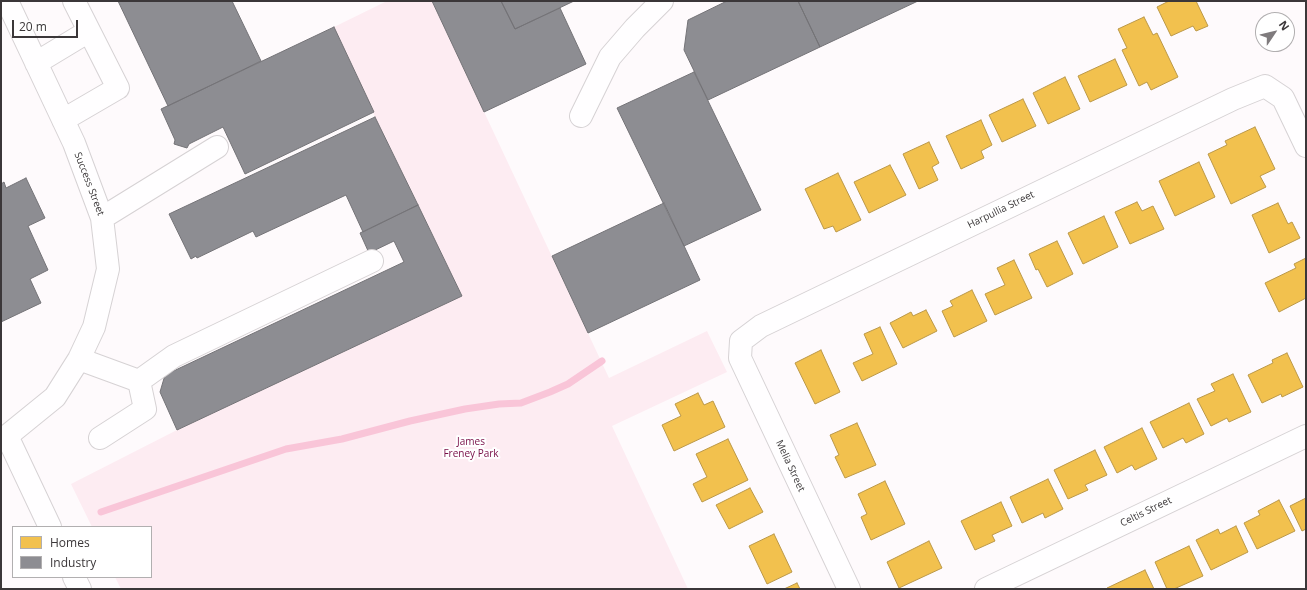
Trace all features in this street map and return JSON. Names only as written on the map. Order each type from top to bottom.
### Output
[{"type":"street","name":"Success Street","points":[[4,438],[55,397],[79,359],[94,327],[108,269],[102,218],[74,143],[7,1]]},
{"type":"street","points":[[63,120],[118,88],[74,1]]},
{"type":"street","points":[[581,116],[610,57],[635,28],[662,1]]},
{"type":"street","points":[[36,63],[89,31]]},
{"type":"street","name":"Harpullia Street","points":[[741,341],[768,323],[1226,102],[1265,86],[1283,98],[1306,146]]},
{"type":"street","points":[[102,218],[216,147]]},
{"type":"street","points":[[139,381],[174,356],[372,260]]},
{"type":"street","name":"Melia Street","points":[[741,341],[740,358],[849,589]]},
{"type":"street","points":[[79,359],[139,381]]},
{"type":"street","points":[[100,438],[145,409],[139,381]]},
{"type":"street","name":"Celtis Street","points":[[986,589],[1306,436]]},
{"type":"street","points":[[4,438],[49,526]]},
{"type":"street","points":[[74,578],[80,589]]},
{"type":"green space","name":"James Freney Park","points":[[387,1],[432,1],[609,378],[707,331],[727,372],[612,426],[688,589],[121,589],[116,578],[152,578],[152,526],[92,526],[71,484],[177,430],[462,296],[375,117],[334,27]]},
{"type":"building: Homes","points":[[1169,1],[1196,1],[1208,26],[1196,31],[1193,26],[1171,36],[1157,7]]},
{"type":"building: Homes","points":[[1144,17],[1153,35],[1157,33],[1178,77],[1151,90],[1147,82],[1139,86],[1122,50],[1127,48],[1118,29]]},
{"type":"building: Homes","points":[[1115,59],[1127,85],[1090,102],[1078,76]]},
{"type":"building: Homes","points":[[1065,77],[1080,109],[1048,124],[1033,93]]},
{"type":"building: Homes","points":[[1023,99],[1036,126],[1002,142],[989,115]]},
{"type":"building: Homes","points":[[981,120],[992,145],[981,151],[984,158],[961,169],[946,136]]},
{"type":"building: Homes","points":[[1255,127],[1275,169],[1260,176],[1266,187],[1231,204],[1208,154],[1227,145],[1225,141]]},
{"type":"building: Homes","points":[[929,142],[939,163],[932,167],[938,180],[919,189],[903,154]]},
{"type":"building: Homes","points":[[1199,162],[1215,197],[1175,216],[1159,181]]},
{"type":"building: Homes","points":[[890,165],[906,195],[869,213],[854,182]]},
{"type":"building: Homes","points":[[838,173],[861,220],[836,232],[833,226],[824,229],[805,189]]},
{"type":"building: Homes","points":[[1137,202],[1142,211],[1153,206],[1164,229],[1130,244],[1115,212]]},
{"type":"building: Homes","points":[[1278,203],[1288,224],[1292,222],[1300,238],[1269,253],[1252,215]]},
{"type":"building: Homes","points":[[1104,216],[1118,247],[1083,264],[1068,233]]},
{"type":"building: Homes","points":[[1057,241],[1073,274],[1047,287],[1038,269],[1036,270],[1029,254]]},
{"type":"building: Homes","points":[[1306,258],[1306,298],[1279,312],[1265,283],[1296,268],[1294,264]]},
{"type":"building: Homes","points":[[1014,260],[1032,298],[995,315],[985,294],[1005,285],[997,268]]},
{"type":"building: Homes","points":[[972,290],[987,321],[954,337],[942,311],[953,306],[950,301]]},
{"type":"building: Homes","points":[[926,310],[937,331],[903,348],[890,323],[911,312],[913,316]]},
{"type":"building: Homes","points":[[880,327],[897,364],[862,381],[853,363],[873,354],[864,334]]},
{"type":"building: Homes","points":[[821,350],[840,392],[815,404],[795,363]]},
{"type":"building: Homes","points":[[1287,353],[1303,387],[1282,397],[1281,394],[1262,403],[1248,375],[1273,363],[1272,360]]},
{"type":"building: Homes","points":[[1233,374],[1251,412],[1229,422],[1227,418],[1211,426],[1197,399],[1215,391],[1211,384]]},
{"type":"building: Homes","points":[[698,393],[704,405],[713,401],[725,427],[674,451],[662,425],[681,416],[675,404]]},
{"type":"building: Homes","points":[[1189,403],[1204,434],[1186,443],[1183,438],[1163,448],[1150,422]]},
{"type":"building: Homes","points":[[857,423],[876,465],[845,478],[835,457],[839,455],[830,435]]},
{"type":"building: Homes","points":[[1142,428],[1157,459],[1135,470],[1132,465],[1117,473],[1104,447]]},
{"type":"building: Homes","points":[[728,439],[748,480],[702,502],[693,484],[707,477],[696,454]]},
{"type":"building: Homes","points":[[1095,450],[1107,475],[1085,485],[1088,490],[1068,499],[1054,470]]},
{"type":"building: Homes","points":[[1048,479],[1063,509],[1045,518],[1043,513],[1022,523],[1010,497]]},
{"type":"building: Homes","points":[[885,481],[905,524],[871,540],[861,517],[867,514],[858,494]]},
{"type":"building: Homes","points":[[750,488],[763,512],[729,529],[716,505]]},
{"type":"building: Homes","points":[[1306,498],[1306,529],[1302,531],[1290,506]]},
{"type":"building: Homes","points":[[1279,500],[1295,531],[1257,549],[1244,523],[1260,515],[1258,511]]},
{"type":"building: Homes","points":[[1001,502],[1012,526],[992,535],[995,541],[975,550],[961,521]]},
{"type":"building: Homes","points":[[1236,526],[1248,552],[1211,570],[1196,540],[1218,529],[1220,534]]},
{"type":"building: Homes","points":[[774,534],[792,572],[767,584],[749,546]]},
{"type":"building: Homes","points":[[929,541],[942,568],[899,588],[887,562]]},
{"type":"building: Homes","points":[[1189,546],[1203,576],[1174,589],[1167,589],[1155,562]]},
{"type":"building: Homes","points":[[1145,570],[1154,589],[1107,588]]},
{"type":"building: Homes","points":[[797,583],[800,589],[784,589]]},
{"type":"building: Industry","points":[[118,1],[232,1],[261,61],[168,106]]},
{"type":"building: Industry","points":[[432,1],[501,1],[515,29],[560,8],[586,64],[484,112]]},
{"type":"building: Industry","points":[[501,1],[574,1],[515,29]]},
{"type":"building: Industry","points":[[727,1],[798,1],[820,47],[708,100],[684,50],[688,20]]},
{"type":"building: Industry","points":[[798,1],[918,1],[820,47]]},
{"type":"building: Industry","points":[[334,27],[374,112],[245,174],[223,127],[189,144],[187,148],[174,144],[175,140],[161,109]]},
{"type":"building: Industry","points":[[694,72],[761,210],[684,246],[617,108]]},
{"type":"building: Industry","points":[[375,117],[418,205],[363,232],[346,195],[256,237],[253,231],[197,258],[196,256],[191,259],[169,214]]},
{"type":"building: Industry","points":[[26,178],[45,218],[28,226],[48,270],[30,279],[41,303],[1,322],[1,184],[4,182],[6,188]]},
{"type":"building: Industry","points":[[664,203],[700,280],[588,333],[552,256]]},
{"type":"building: Industry","points":[[418,205],[462,296],[177,430],[160,392],[165,375],[404,262],[394,241],[369,253],[360,233]]},
{"type":"waterway","points":[[101,512],[286,449],[342,439],[410,421],[465,409],[499,404],[521,403],[568,384],[602,361]]}]
